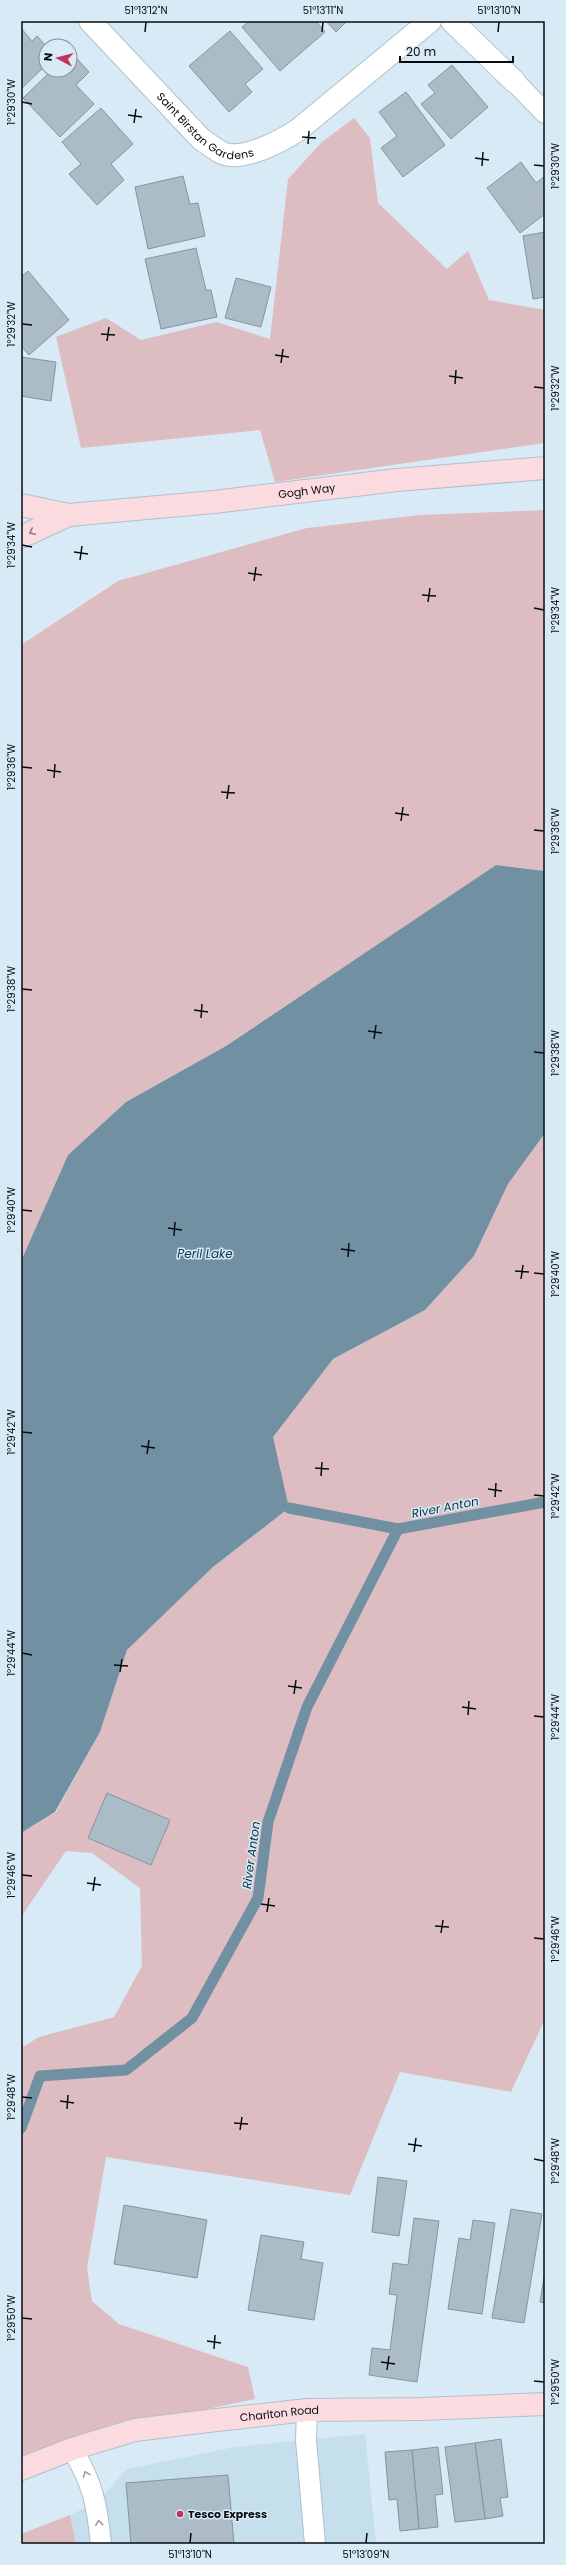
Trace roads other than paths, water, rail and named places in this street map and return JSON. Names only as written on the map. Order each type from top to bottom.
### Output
[{"type":"street","name":"Saint Birstan Gardens","points":[[90,21],[201,139],[224,154],[249,153],[274,145],[298,130],[430,21]]},
{"type":"street","points":[[452,21],[515,82]]},
{"type":"street","name":"Gogh Way","points":[[21,505],[69,515],[214,502],[397,480],[545,468]]},
{"type":"street","name":"Gogh Way","points":[[21,537],[69,515]]},
{"type":"street","name":"Charlton Road","points":[[21,2469],[72,2449],[135,2430],[307,2410],[421,2409],[545,2404]]},
{"type":"lane","points":[[515,82],[545,113]]},
{"type":"lane","points":[[307,2410],[306,2440],[315,2544]]},
{"type":"lane","points":[[72,2449],[84,2468],[97,2502],[101,2544]]},
{"type":"water","name":"Peril Lake","points":[[496,865],[545,871],[545,1133],[508,1184],[474,1256],[425,1310],[333,1359],[273,1437],[289,1508],[213,1567],[127,1650],[100,1732],[55,1812],[21,1833],[21,1261],[68,1155],[126,1102],[226,1046]]},
{"type":"waterway","name":"River Anton","points":[[289,1508],[398,1529],[545,1502]]},
{"type":"waterway","name":"River Anton","points":[[21,2128],[40,2076],[126,2070],[192,2018],[258,1898],[268,1822],[307,1707],[398,1529]]},
{"type":"place","name":"Tesco Express","points":[[180,2514]]}]
